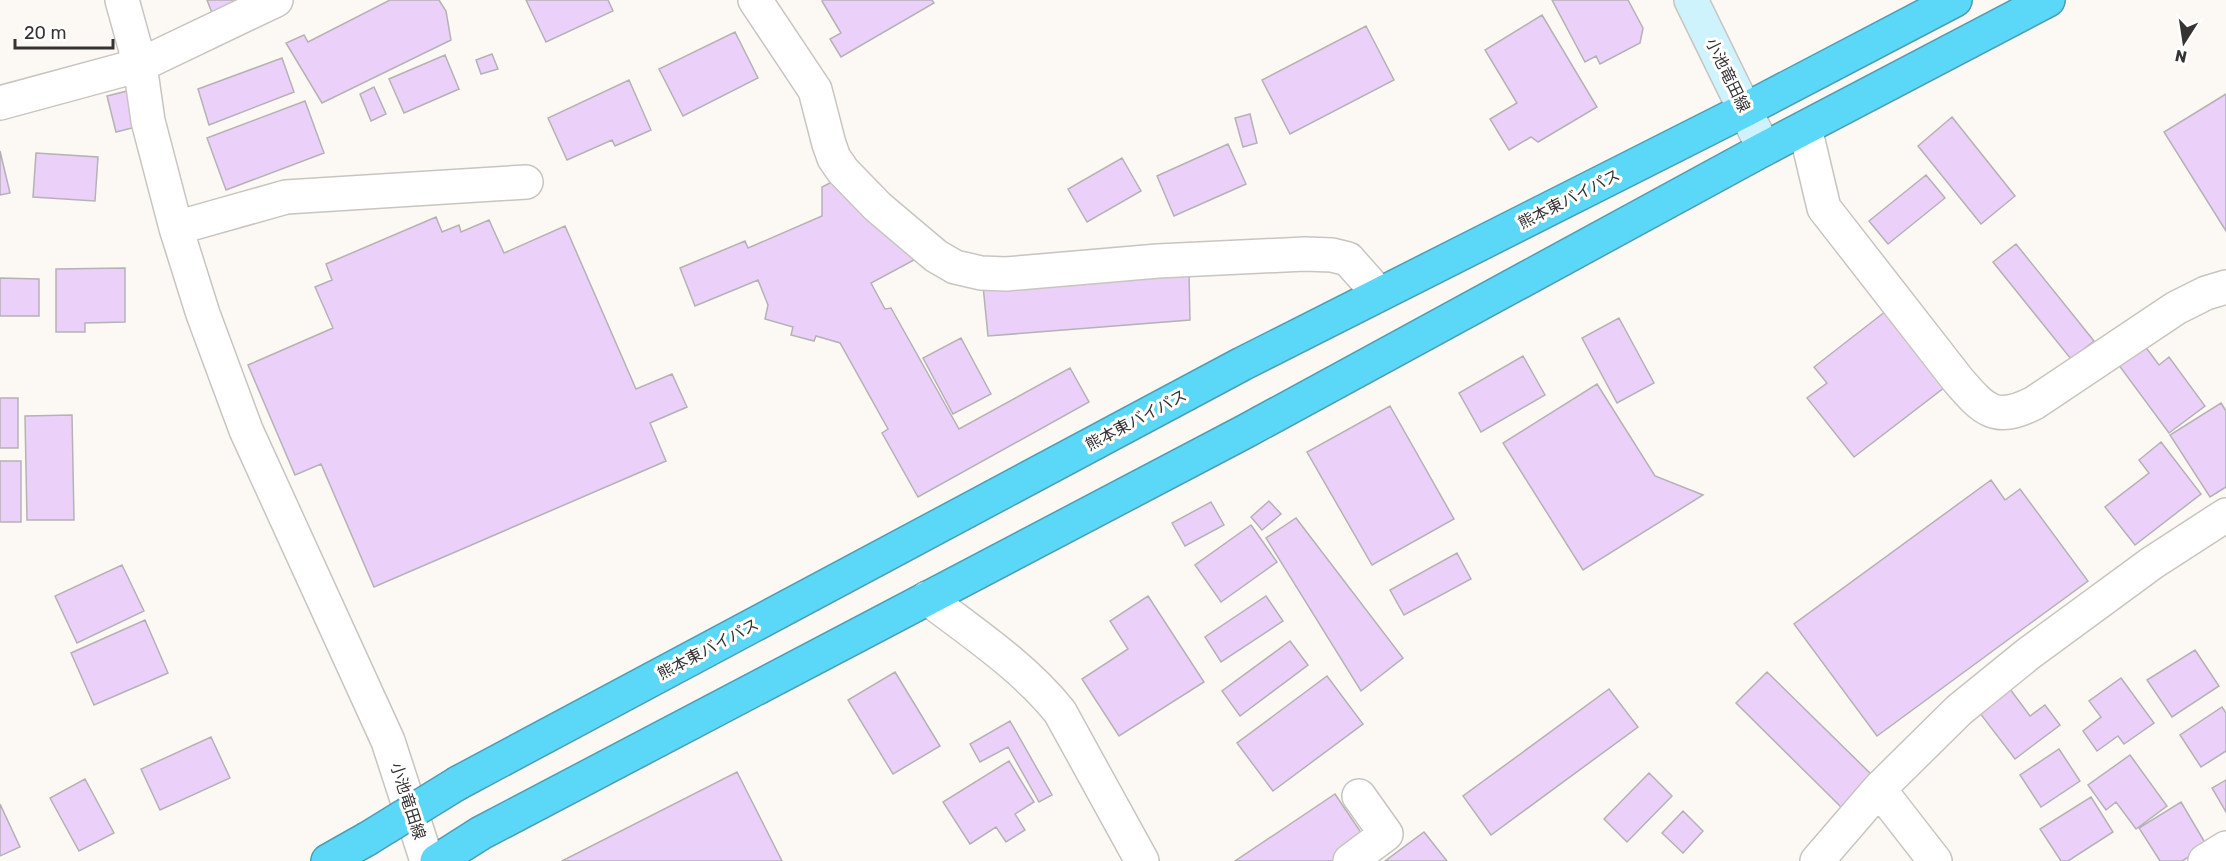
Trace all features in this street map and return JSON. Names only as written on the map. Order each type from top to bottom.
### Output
[{"type":"highway","name":"熊本東バイパス","points":[[328,861],[458,783],[1242,364],[1745,110],[1955,0]]},
{"type":"highway","points":[[437,861],[481,833],[1246,431],[1764,149],[2048,0]]},
{"type":"main road","name":"小池竜田線","points":[[1691,0],[1764,149]]},
{"type":"street","name":"小池竜田線","points":[[122,0],[140,65],[148,121],[176,228],[203,315],[246,430],[388,741],[427,861]]},
{"type":"street","points":[[0,103],[140,65],[276,0]]},
{"type":"street","points":[[755,0],[815,90],[829,144],[834,158],[843,171],[878,207],[936,256],[956,267],[981,273],[1006,274],[1158,261],[1305,254],[1332,255],[1348,259],[1379,294]]},
{"type":"street","points":[[1805,128],[1824,208],[1958,380],[1989,410],[2003,414],[2017,412],[2176,308],[2206,293],[2226,287]]},
{"type":"street","points":[[176,228],[286,197],[526,182]]},
{"type":"street","points":[[1817,861],[1879,789],[1959,710],[2028,654],[2152,563],[2226,515]]},
{"type":"street","points":[[927,598],[1047,695],[1060,712],[1142,861]]},
{"type":"street","points":[[1879,789],[1935,861]]},
{"type":"street","points":[[1350,861],[1386,834],[1359,796]]},
{"type":"street","points":[[2205,861],[2226,848]]},
{"type":"building","points":[[207,0],[246,0],[212,13]]},
{"type":"building","points":[[390,0],[439,0],[446,11],[451,40],[322,103],[286,43],[304,35],[308,42]]},
{"type":"building","points":[[526,0],[608,0],[613,11],[546,42]]},
{"type":"building","points":[[823,0],[932,0],[934,3],[841,57],[830,39],[841,33]]},
{"type":"building","points":[[1552,0],[1628,0],[1643,28],[1640,43],[1600,64],[1596,56],[1585,62]]},
{"type":"building","points":[[1542,15],[1597,107],[1538,142],[1531,137],[1509,150],[1490,119],[1517,103],[1485,50]]},
{"type":"building","points":[[1366,26],[1394,80],[1290,134],[1262,80]]},
{"type":"building","points":[[735,32],[758,78],[683,116],[659,69]]},
{"type":"building","points":[[492,54],[498,69],[481,74],[476,60]]},
{"type":"building","points":[[445,55],[459,89],[404,113],[389,79]]},
{"type":"building","points":[[282,58],[294,92],[209,125],[198,89]]},
{"type":"building","points":[[629,80],[651,130],[615,146],[612,140],[567,160],[548,118]]},
{"type":"building","points":[[374,87],[386,114],[371,121],[360,94]]},
{"type":"building","points":[[131,90],[140,126],[116,132],[107,96]]},
{"type":"building","points":[[2226,94],[2226,231],[2164,132]]},
{"type":"building","points":[[305,101],[324,153],[226,190],[207,138]]},
{"type":"building","points":[[1250,114],[1257,143],[1243,147],[1235,118]]},
{"type":"building","points":[[1952,117],[2015,196],[1981,224],[1918,146]]},
{"type":"building","points":[[1228,144],[1246,184],[1174,216],[1157,176]]},
{"type":"building","points":[[0,151],[10,193],[0,195]]},
{"type":"building","points":[[36,153],[98,157],[95,201],[33,197]]},
{"type":"building","points":[[1122,158],[1141,191],[1087,222],[1068,189]]},
{"type":"building","points":[[1926,175],[1945,198],[1888,244],[1869,221]]},
{"type":"building","points":[[842,177],[925,254],[871,283],[885,309],[891,308],[959,429],[1070,368],[1089,402],[918,497],[882,433],[888,429],[840,343],[816,336],[814,341],[791,335],[793,327],[765,319],[768,305],[758,280],[695,306],[680,268],[745,241],[748,248],[822,216],[822,187]]},
{"type":"building","points":[[436,217],[442,232],[459,225],[461,232],[489,220],[504,253],[565,226],[636,389],[672,374],[687,407],[650,423],[666,461],[374,587],[321,464],[295,475],[248,365],[333,328],[315,287],[332,280],[326,264]]},
{"type":"building","points":[[2016,244],[2094,341],[2071,359],[1993,262]]},
{"type":"building","points":[[125,268],[125,322],[85,323],[85,332],[56,332],[56,269]]},
{"type":"building","points":[[1189,272],[1190,320],[988,336],[983,286]]},
{"type":"building","points":[[0,278],[39,279],[39,316],[0,316]]},
{"type":"building","points":[[1886,311],[1945,387],[1854,457],[1807,398],[1827,383],[1814,367]]},
{"type":"building","points":[[1619,318],[1654,383],[1617,403],[1582,338]]},
{"type":"building","points":[[961,338],[991,394],[953,414],[923,358]]},
{"type":"building","points":[[2144,345],[2159,365],[2169,357],[2205,406],[2169,433],[2118,364]]},
{"type":"building","points":[[1523,356],[1545,395],[1481,432],[1459,393]]},
{"type":"building","points":[[1597,384],[1655,476],[1703,495],[1583,570],[1503,443]]},
{"type":"building","points":[[0,398],[18,398],[18,448],[0,448]]},
{"type":"building","points":[[2221,403],[2226,411],[2226,487],[2210,497],[2170,435]]},
{"type":"building","points":[[1390,406],[1454,519],[1372,565],[1307,452]]},
{"type":"building","points":[[72,415],[74,520],[27,520],[25,416]]},
{"type":"building","points":[[2161,442],[2201,494],[2135,545],[2105,507],[2149,473],[2139,460]]},
{"type":"building","points":[[0,461],[21,461],[21,522],[0,522]]},
{"type":"building","points":[[1991,480],[2005,500],[2020,489],[2088,581],[1877,736],[1794,624]]},
{"type":"building","points":[[1269,501],[1281,514],[1262,530],[1251,517]]},
{"type":"building","points":[[1211,502],[1224,525],[1185,546],[1172,523]]},
{"type":"building","points":[[1296,518],[1403,658],[1361,691],[1266,538]]},
{"type":"building","points":[[1251,525],[1277,562],[1221,602],[1195,565]]},
{"type":"building","points":[[1457,553],[1471,579],[1404,615],[1390,590]]},
{"type":"building","points":[[122,565],[144,611],[77,643],[55,596]]},
{"type":"building","points":[[1148,596],[1204,682],[1119,736],[1082,679],[1128,649],[1110,621]]},
{"type":"building","points":[[1266,596],[1283,621],[1221,662],[1205,637]]},
{"type":"building","points":[[145,620],[168,673],[94,705],[71,653]]},
{"type":"building","points":[[1290,641],[1308,665],[1240,716],[1222,691]]},
{"type":"building","points":[[2195,650],[2219,686],[2172,717],[2147,680]]},
{"type":"building","points":[[895,672],[940,746],[893,774],[848,700]]},
{"type":"building","points":[[1767,672],[1873,776],[1842,808],[1736,703]]},
{"type":"building","points":[[1327,676],[1363,724],[1273,791],[1237,743]]},
{"type":"building","points":[[2121,678],[2154,723],[2124,744],[2118,736],[2097,751],[2083,731],[2101,717],[2089,701]]},
{"type":"building","points":[[1609,689],[1638,727],[1491,835],[1463,796]]},
{"type":"building","points":[[2010,689],[2030,716],[2045,705],[2060,725],[2015,759],[1979,712]]},
{"type":"building","points":[[2222,707],[2226,713],[2226,751],[2201,767],[2180,735]]},
{"type":"building","points":[[1010,721],[1052,795],[1039,802],[1008,747],[980,762],[970,744]]},
{"type":"building","points":[[211,737],[230,778],[160,810],[141,769]]},
{"type":"building","points":[[2059,749],[2080,781],[2041,807],[2020,775]]},
{"type":"building","points":[[2130,755],[2167,806],[2136,829],[2116,802],[2106,810],[2088,785]]},
{"type":"building","points":[[1009,761],[1034,802],[1015,814],[1025,830],[1006,842],[996,827],[970,844],[943,802]]},
{"type":"building","points":[[737,772],[782,861],[562,861]]},
{"type":"building","points":[[1649,773],[1672,796],[1627,842],[1604,819]]},
{"type":"building","points":[[85,779],[114,833],[79,851],[50,798]]},
{"type":"building","points":[[2226,780],[2226,812],[2212,788]]},
{"type":"building","points":[[1335,794],[1366,840],[1334,861],[1235,861]]},
{"type":"building","points":[[2091,797],[2113,832],[2068,861],[2061,861],[2040,829]]},
{"type":"building","points":[[2181,802],[2207,846],[2182,861],[2160,861],[2139,828]]},
{"type":"building","points":[[0,804],[20,847],[0,856]]},
{"type":"building","points":[[1683,811],[1703,831],[1683,853],[1662,833]]},
{"type":"building","points":[[1424,832],[1447,861],[1385,861]]}]
